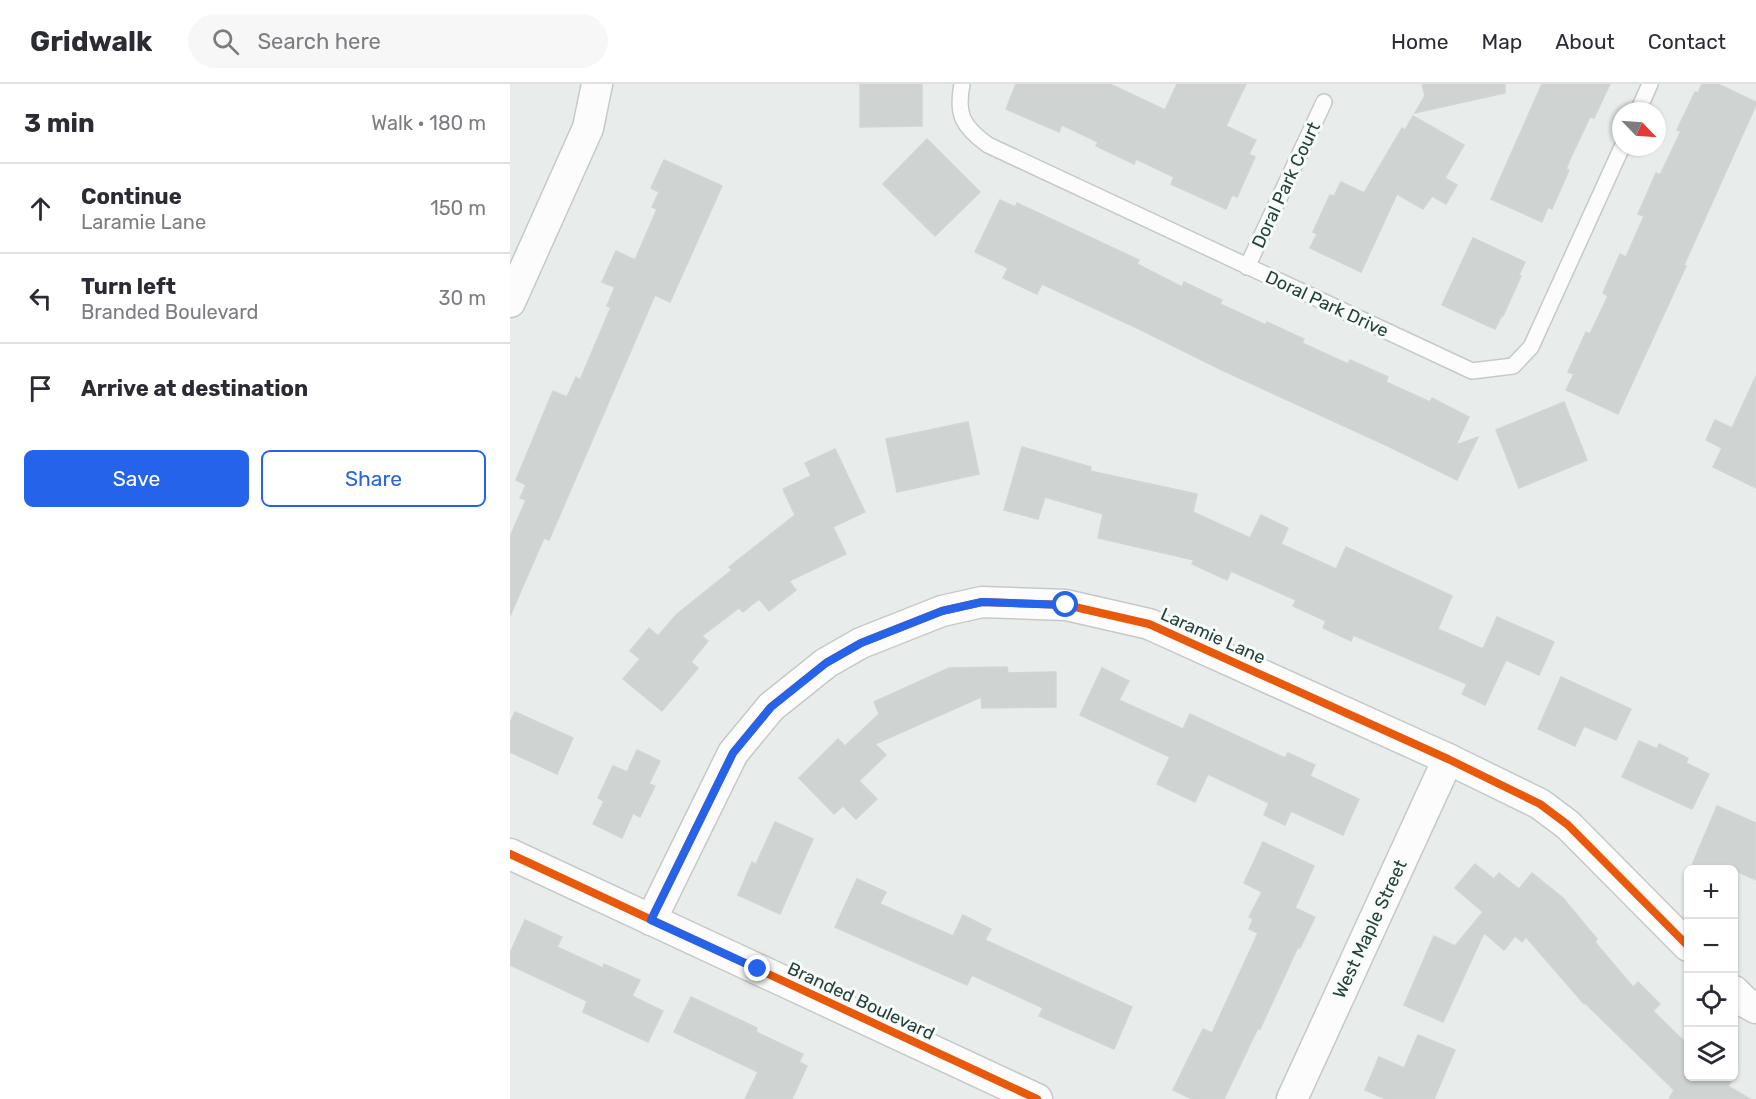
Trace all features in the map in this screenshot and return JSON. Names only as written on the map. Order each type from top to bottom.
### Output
[{"type":"street","points":[[510,302],[588,128],[597,84]]},
{"type":"street","name":"Laramie Lane","points":[[651,920],[733,753],[771,707],[826,663],[861,643],[942,611],[982,602],[1066,605],[1149,624],[1448,759],[1540,804],[1568,825],[1684,941]]},
{"type":"street","name":"West Maple Street","points":[[1292,1099],[1448,759]]},
{"type":"street","name":"Branded Boulevard","points":[[510,854],[1037,1099]]},
{"type":"street","points":[[1738,995],[1756,1008]]},
{"type":"lane","name":"Doral Park Drive","points":[[962,84],[961,117],[970,133],[988,146],[1472,371],[1513,366],[1531,347],[1618,156]]},
{"type":"lane","points":[[1642,102],[1650,84]]},
{"type":"lane","name":"Doral Park Court","points":[[1247,267],[1324,102]]},
{"type":"building","points":[[860,84],[922,84],[922,126],[860,127]]},
{"type":"building","points":[[1016,84],[1110,84],[1165,110],[1177,84],[1246,84],[1226,126],[1256,140],[1249,154],[1255,157],[1237,197],[1232,195],[1226,209],[1171,184],[1174,177],[1136,159],[1134,164],[1096,146],[1098,142],[1062,125],[1059,132],[1006,109]]},
{"type":"building","points":[[1422,84],[1505,84],[1505,93],[1415,113],[1425,96]]},
{"type":"building","points":[[1542,84],[1610,84],[1594,118],[1590,117],[1566,169],[1569,170],[1552,209],[1548,207],[1542,222],[1491,199]]},
{"type":"building","points":[[1702,84],[1718,84],[1756,102],[1756,105],[1618,414],[1566,390],[1574,374],[1568,372],[1586,332],[1590,334],[1608,296],[1603,293],[1620,254],[1626,257],[1644,216],[1638,214],[1656,173],[1660,175],[1681,131],[1677,130],[1695,92],[1698,93]]},
{"type":"building","points":[[1413,116],[1464,145],[1445,178],[1457,185],[1446,204],[1432,196],[1423,209],[1397,194],[1361,272],[1310,248],[1317,234],[1313,232],[1330,195],[1334,196],[1341,182],[1364,193],[1402,128],[1405,130]]},
{"type":"building","points":[[927,139],[980,192],[935,236],[883,184]]},
{"type":"building","points":[[664,160],[722,186],[670,302],[655,295],[549,540],[544,538],[510,616],[510,537],[526,500],[520,498],[526,485],[516,480],[553,391],[567,397],[576,377],[580,380],[611,307],[607,306],[615,287],[602,282],[616,251],[635,260],[657,209],[652,207],[659,192],[651,188]]},
{"type":"building","points":[[1000,200],[1015,207],[1017,203],[1139,260],[1137,264],[1182,287],[1184,282],[1222,300],[1220,304],[1304,339],[1302,343],[1348,364],[1350,360],[1388,377],[1386,382],[1430,402],[1432,398],[1469,417],[1456,445],[1478,437],[1457,480],[1042,284],[1037,294],[1003,278],[1008,268],[975,252]]},
{"type":"building","points":[[1473,238],[1525,262],[1519,275],[1521,276],[1495,329],[1442,305]]},
{"type":"building","points":[[1756,376],[1756,488],[1713,467],[1722,448],[1706,440],[1715,420],[1732,428]]},
{"type":"building","points":[[1564,402],[1587,460],[1519,488],[1496,430]]},
{"type":"building","points":[[968,422],[979,474],[897,492],[886,439]]},
{"type":"building","points":[[1022,447],[1091,467],[1090,471],[1197,494],[1193,512],[1250,538],[1261,515],[1288,528],[1281,544],[1336,569],[1346,547],[1452,596],[1438,629],[1483,649],[1497,617],[1554,642],[1539,675],[1506,660],[1485,705],[1462,694],[1467,684],[1353,635],[1351,641],[1323,628],[1326,621],[1293,606],[1296,600],[1231,571],[1227,580],[1192,564],[1194,560],[1098,538],[1103,514],[1045,497],[1038,519],[1004,510]]},
{"type":"building","points":[[835,449],[865,512],[833,527],[846,554],[789,581],[796,590],[769,611],[759,599],[743,612],[739,608],[702,636],[708,641],[691,662],[698,668],[662,711],[623,679],[640,659],[630,651],[649,628],[658,636],[677,614],[732,570],[729,567],[795,515],[783,489],[811,476],[805,463]]},
{"type":"building","points":[[1007,667],[1008,673],[1056,672],[1056,707],[982,708],[981,697],[875,744],[886,755],[859,781],[877,799],[856,819],[843,806],[834,814],[799,778],[838,739],[845,746],[879,714],[874,702],[949,668]]},
{"type":"building","points":[[1102,668],[1129,681],[1119,700],[1183,729],[1190,714],[1285,758],[1288,753],[1315,765],[1310,776],[1359,799],[1343,835],[1291,811],[1285,825],[1264,815],[1269,803],[1208,774],[1195,802],[1157,784],[1170,757],[1080,715]]},
{"type":"building","points":[[1561,677],[1631,709],[1616,740],[1584,726],[1575,746],[1538,729]]},
{"type":"building","points":[[515,712],[573,738],[557,774],[510,752],[510,723]]},
{"type":"building","points":[[1639,741],[1657,749],[1659,744],[1688,758],[1686,763],[1709,774],[1692,809],[1622,777]]},
{"type":"building","points":[[637,750],[660,761],[649,784],[655,786],[640,817],[633,813],[622,838],[593,824],[604,801],[598,798],[613,766],[627,772]]},
{"type":"building","points":[[1717,806],[1756,823],[1756,880],[1738,872],[1738,865],[1692,865]]},
{"type":"building","points":[[775,822],[813,839],[780,914],[738,895],[752,862],[756,864]]},
{"type":"building","points":[[1263,842],[1314,866],[1295,908],[1315,917],[1224,1099],[1192,1099],[1173,1090],[1203,1029],[1212,1033],[1258,933],[1249,929],[1253,919],[1249,917],[1262,892],[1244,883]]},
{"type":"building","points":[[1475,864],[1494,879],[1499,873],[1519,889],[1532,873],[1563,898],[1597,939],[1595,942],[1633,987],[1638,982],[1660,1004],[1653,1011],[1684,1041],[1684,1081],[1731,1081],[1728,1086],[1750,1099],[1669,1099],[1674,1090],[1584,1004],[1526,937],[1522,942],[1515,936],[1504,950],[1484,933],[1443,1022],[1404,1005],[1434,936],[1455,946],[1483,912],[1455,888]]},
{"type":"building","points":[[857,879],[886,892],[880,904],[953,936],[963,915],[991,929],[985,940],[1132,1007],[1114,1049],[1039,1016],[1043,1008],[972,975],[967,985],[835,927]]},
{"type":"building","points":[[525,920],[562,937],[557,947],[603,968],[604,964],[640,980],[632,996],[663,1011],[648,1042],[583,1012],[587,1001],[510,965],[510,953]]},
{"type":"building","points":[[691,997],[757,1028],[756,1032],[803,1054],[799,1062],[807,1066],[792,1099],[745,1099],[758,1072],[674,1032]]},
{"type":"building","points":[[1418,1035],[1455,1050],[1434,1099],[1386,1099],[1365,1090],[1379,1057],[1404,1068]]},
{"type":"cycle path","points":[[651,920],[733,753],[771,707],[826,663],[861,643],[942,611],[982,602],[1066,605],[1149,624],[1448,759],[1540,804],[1568,825],[1684,942]]},
{"type":"cycle path","points":[[510,854],[1037,1099]]},
{"type":"route","points":[[758,969],[651,920],[733,753],[771,707],[826,663],[861,643],[942,611],[982,602],[1066,605]]}]
